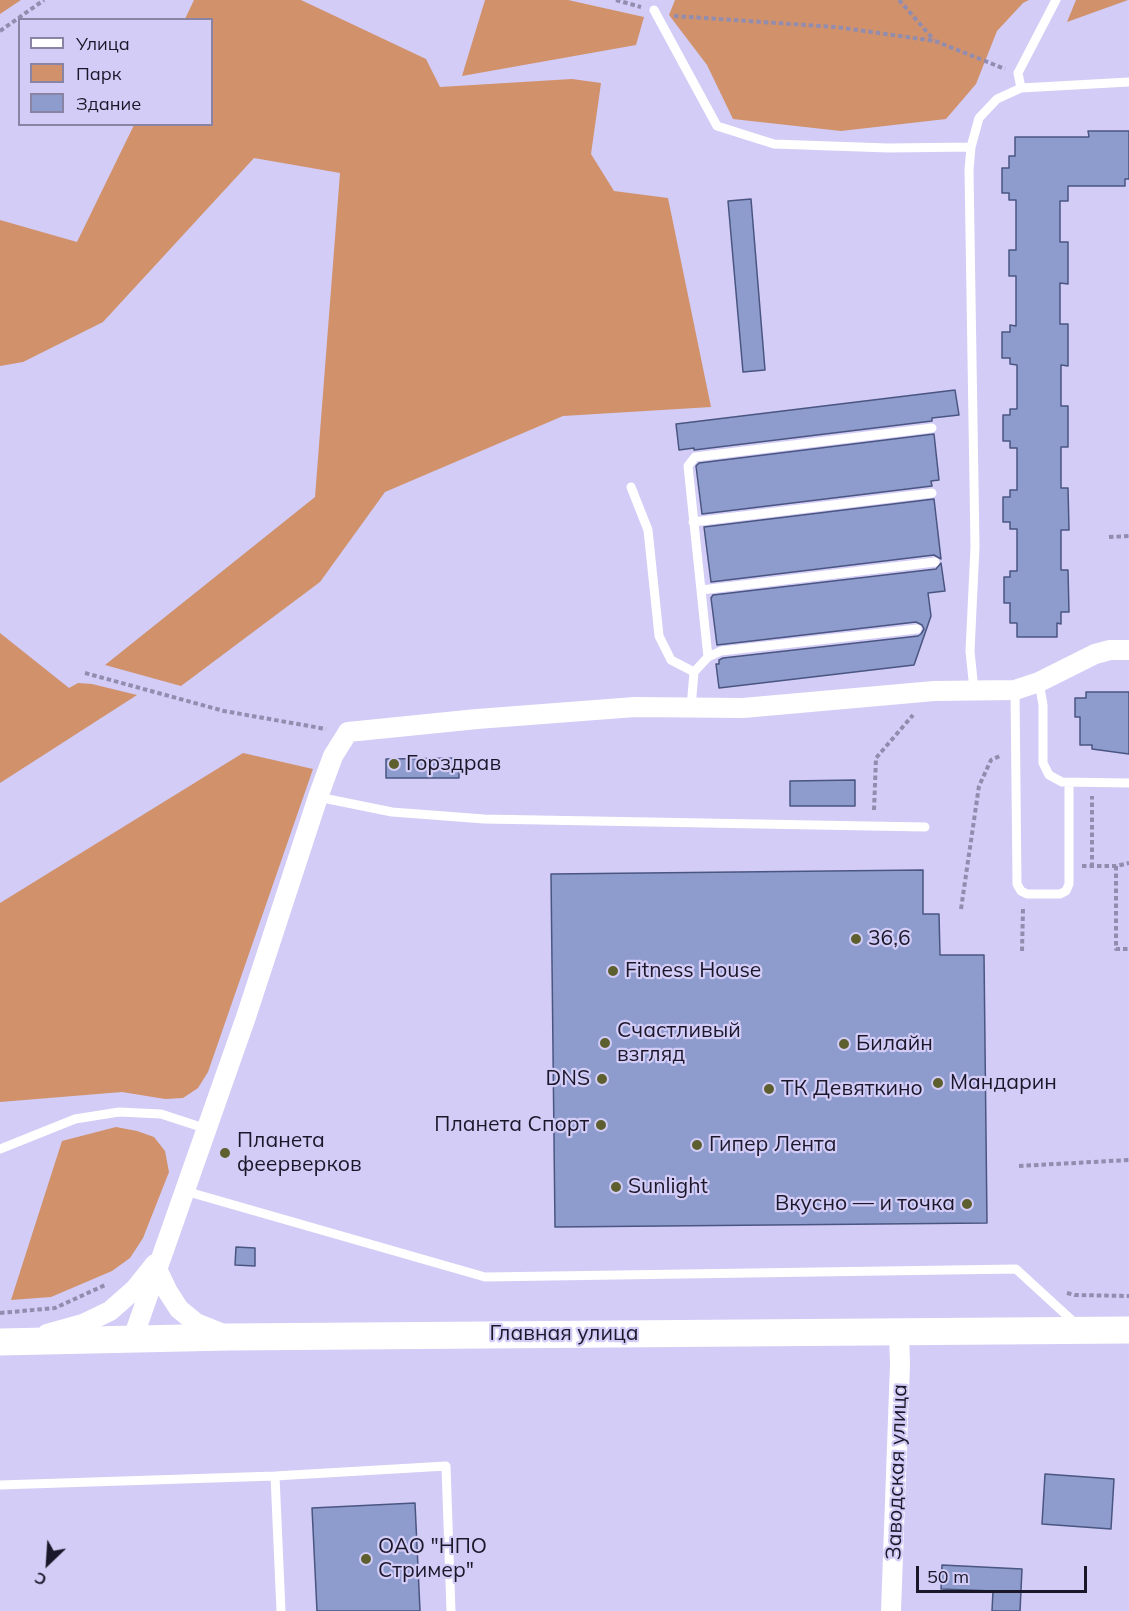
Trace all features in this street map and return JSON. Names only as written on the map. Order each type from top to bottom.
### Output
[{"type":"main road","name":"Главная улица","points":[[4,1342],[229,1336],[1129,1330]]},
{"type":"street","points":[[133,1338],[168,1244],[318,797],[333,756],[348,732],[634,707],[743,708],[933,691],[1015,690],[1040,682],[1095,654],[1110,650],[1129,650]]},
{"type":"street","points":[[4,1342],[82,1324],[110,1311],[135,1289],[168,1244]]},
{"type":"street","points":[[158,1271],[179,1309],[196,1323],[229,1336]]},
{"type":"street","name":"Заводская улица","points":[[891,1611],[900,1364],[899,1333]]},
{"type":"lane","points":[[1021,88],[1018,73],[1056,0]]},
{"type":"lane","points":[[654,10],[717,126],[774,144],[888,148],[971,147]]},
{"type":"lane","points":[[974,690],[970,651],[975,547],[969,170],[971,147],[979,118],[997,99],[1021,88],[1129,82]]},
{"type":"lane","points":[[708,657],[688,466],[695,457],[932,428]]},
{"type":"lane","points":[[631,487],[648,530],[659,636],[671,660],[694,672]]},
{"type":"lane","points":[[693,522],[932,493]]},
{"type":"lane","points":[[701,590],[934,562]]},
{"type":"lane","points":[[691,708],[694,672],[708,657],[722,651],[916,629]]},
{"type":"lane","points":[[1040,682],[1043,705],[1042,763],[1049,775],[1069,783],[1129,783]]},
{"type":"lane","points":[[1015,690],[1017,884],[1021,891],[1027,894],[1060,894],[1066,891],[1070,884],[1069,783]]},
{"type":"lane","points":[[318,797],[392,812],[484,819],[925,827]]},
{"type":"lane","points":[[0,1149],[75,1119],[119,1112],[161,1114],[207,1129]]},
{"type":"lane","points":[[186,1191],[485,1277],[1017,1269],[1083,1330]]},
{"type":"lane","points":[[0,1485],[275,1476],[446,1466],[451,1611]]},
{"type":"lane","points":[[275,1476],[281,1611]]},
{"type":"path","points":[[18,18],[44,0]]},
{"type":"path","points":[[616,0],[675,16],[836,27],[935,41],[1018,73]]},
{"type":"path","points":[[899,0],[935,41]]},
{"type":"path","points":[[0,31],[18,18]]},
{"type":"path","points":[[1109,537],[1129,536]]},
{"type":"path","points":[[85,673],[225,711],[348,732]]},
{"type":"path","points":[[874,826],[876,758],[933,691]]},
{"type":"path","points":[[961,909],[979,786],[991,760],[1016,748]]},
{"type":"path","points":[[1092,783],[1092,867]]},
{"type":"path","points":[[1069,866],[1129,864]]},
{"type":"path","points":[[1116,866],[1116,949],[1129,949]]},
{"type":"path","points":[[1022,951],[1022,911],[1027,894]]},
{"type":"path","points":[[1019,1166],[1129,1160]]},
{"type":"path","points":[[0,1313],[55,1308],[115,1281]]},
{"type":"path","points":[[1065,1292],[1075,1295],[1129,1296]]},
{"type":"green space","points":[[0,0],[21,0],[0,14]]},
{"type":"green space","points":[[194,0],[301,0],[426,59],[440,87],[572,79],[601,83],[591,154],[614,191],[668,198],[711,407],[563,416],[385,492],[320,582],[181,686],[105,665],[315,497],[340,173],[254,158],[103,322],[23,362],[0,366],[0,220],[77,242],[134,126],[213,126],[213,18],[185,18]]},
{"type":"green space","points":[[485,0],[568,0],[644,17],[636,45],[462,76]]},
{"type":"green space","points":[[675,0],[1029,0],[1023,3],[997,31],[976,84],[946,119],[841,131],[733,119],[707,65],[669,15]]},
{"type":"green space","points":[[1076,0],[1128,0],[1067,22]]},
{"type":"green space","points":[[0,633],[69,688],[78,683],[92,684],[137,695],[0,783]]},
{"type":"green space","points":[[243,753],[313,769],[208,1072],[198,1088],[183,1098],[165,1099],[122,1092],[0,1102],[0,903]]},
{"type":"green space","points":[[116,1127],[154,1137],[165,1151],[169,1172],[143,1238],[130,1258],[112,1271],[51,1297],[11,1300],[62,1141]]},
{"type":"building","points":[[1088,131],[1129,131],[1129,179],[1125,179],[1125,186],[1068,186],[1068,201],[1060,201],[1060,242],[1068,242],[1068,284],[1060,283],[1060,324],[1068,324],[1068,366],[1061,365],[1061,406],[1068,406],[1068,447],[1061,447],[1061,488],[1068,488],[1069,530],[1061,530],[1061,570],[1068,570],[1069,612],[1061,612],[1061,624],[1057,623],[1057,637],[1017,637],[1017,623],[1010,623],[1010,603],[1004,603],[1004,577],[1010,577],[1010,571],[1017,571],[1017,529],[1010,529],[1010,522],[1003,522],[1003,497],[1010,497],[1010,490],[1017,490],[1017,448],[1010,448],[1010,441],[1003,441],[1003,415],[1010,415],[1010,409],[1017,409],[1017,365],[1010,364],[1010,358],[1002,358],[1002,332],[1010,332],[1010,325],[1016,326],[1016,276],[1009,276],[1009,250],[1016,250],[1016,200],[1009,200],[1009,193],[1002,193],[1002,168],[1009,168],[1009,156],[1015,156],[1015,137],[1089,137]]},
{"type":"building","points":[[751,199],[765,370],[743,372],[728,201]]},
{"type":"building","points":[[955,390],[959,415],[932,418],[932,421],[679,450],[676,424]]},
{"type":"building","points":[[934,434],[939,480],[931,481],[932,486],[702,514],[696,466],[699,463]]},
{"type":"building","points":[[934,499],[941,559],[934,555],[711,582],[704,527]]},
{"type":"building","points":[[941,563],[945,591],[928,593],[931,616],[914,665],[719,688],[716,664],[719,664],[719,660],[723,658],[918,636],[924,629],[916,622],[717,645],[711,598],[713,595],[936,569]]},
{"type":"building","points":[[1086,692],[1129,692],[1129,754],[1092,749],[1092,745],[1080,745],[1080,717],[1075,717],[1075,698],[1086,698]]},
{"type":"building","points":[[459,758],[459,778],[386,778],[386,759]]},
{"type":"building","points":[[855,780],[855,806],[790,806],[790,781]]},
{"type":"building","name":"ТК Девяткино","points":[[923,870],[923,914],[939,914],[940,955],[984,955],[987,1223],[555,1227],[551,874]]},
{"type":"building","points":[[236,1247],[255,1248],[255,1266],[235,1265]]},
{"type":"building","points":[[1045,1474],[1114,1479],[1111,1529],[1042,1524]]},
{"type":"building","name":"ОАО \"НПО Стример\"","points":[[415,1503],[420,1611],[317,1611],[312,1508]]},
{"type":"building","points":[[942,1565],[1022,1569],[1020,1611],[992,1611],[993,1591],[941,1589]]},
{"type":"place","name":"Горздрав","points":[[394,764]]},
{"type":"place","name":"36,6","points":[[856,939]]},
{"type":"place","name":"Fitness House","points":[[613,971]]},
{"type":"place","name":"Счастливый взгляд","points":[[605,1043]]},
{"type":"place","name":"Билайн","points":[[844,1044]]},
{"type":"place","name":"DNS","points":[[602,1079]]},
{"type":"place","name":"Мандарин","points":[[938,1083]]},
{"type":"place","name":"ТК Девяткино","points":[[769,1089]]},
{"type":"place","name":"Планета Спорт","points":[[601,1125]]},
{"type":"place","name":"Гипер Лента","points":[[697,1145]]},
{"type":"place","name":"Планета феерверков","points":[[225,1153]]},
{"type":"place","name":"Sunlight","points":[[616,1187]]},
{"type":"place","name":"Вкусно — и точка","points":[[967,1204]]},
{"type":"place","name":"ОАО \"НПО Стример\"","points":[[366,1559]]}]
